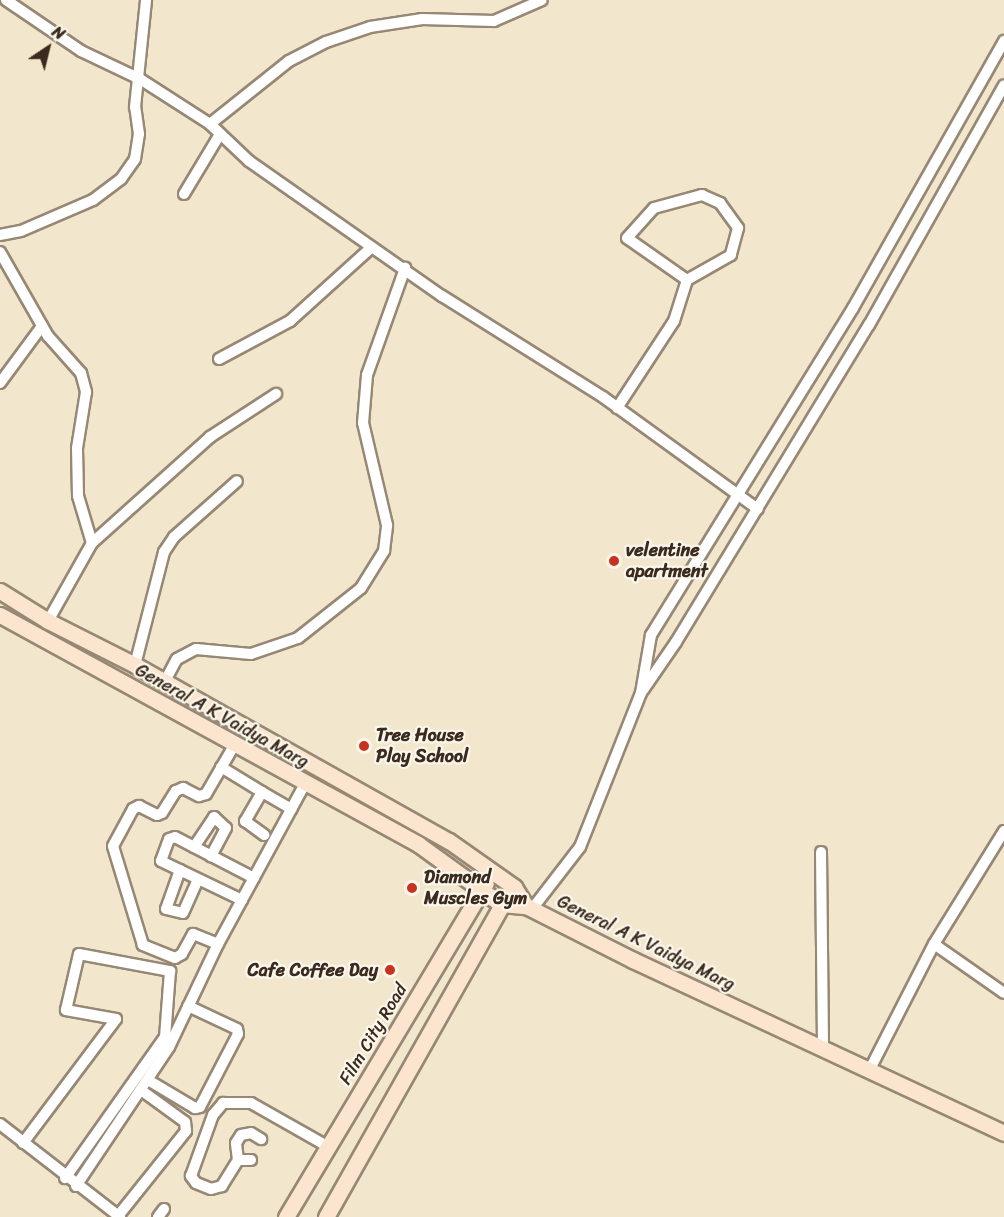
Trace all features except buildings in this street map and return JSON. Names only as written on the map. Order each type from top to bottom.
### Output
[{"type":"main road","name":"General A K Vaidya Marg","points":[[0,591],[48,621],[135,665],[449,841],[514,886]]},
{"type":"main road","name":"General A K Vaidya Marg","points":[[0,615],[418,844],[501,904],[529,907],[823,1049],[1004,1132]]},
{"type":"main road","name":"Film City Road","points":[[286,1217],[480,891],[494,872]]},
{"type":"main road","points":[[326,1217],[501,904],[514,886],[529,907]]},
{"type":"street","points":[[6,0],[81,51],[140,79],[210,124],[249,161],[442,296],[617,408],[758,509]]},
{"type":"street","points":[[0,235],[49,220],[93,200],[121,179],[135,159],[139,134],[135,107],[140,79],[146,0]]},
{"type":"street","points":[[210,124],[289,61],[326,42],[370,27],[422,19],[494,21],[542,0]]},
{"type":"street","points":[[641,693],[651,635],[741,495],[794,398],[853,308],[1004,41]]},
{"type":"street","points":[[529,907],[580,847],[641,693],[758,509],[869,325],[1004,85]]},
{"type":"street","points":[[184,194],[220,134]]},
{"type":"street","points":[[617,408],[674,321],[687,280],[731,255],[738,228],[720,203],[702,195],[654,208],[627,238],[687,280]]},
{"type":"street","points":[[219,359],[290,321],[372,247]]},
{"type":"street","points":[[0,252],[42,326],[81,373],[86,392],[77,448],[78,496],[92,543]]},
{"type":"street","points":[[164,683],[177,659],[196,649],[251,654],[298,638],[361,588],[384,551],[387,525],[363,423],[368,375],[405,268]]},
{"type":"street","points":[[0,383],[42,326]]},
{"type":"street","points":[[48,621],[92,543],[210,437],[276,394]]},
{"type":"street","points":[[135,665],[164,552],[174,537],[237,482]]},
{"type":"street","points":[[218,944],[193,934],[182,954],[175,958],[143,945],[113,846],[132,809],[139,806],[157,815],[162,813],[176,791],[183,788],[199,796],[206,794],[235,744]]},
{"type":"street","points":[[221,767],[291,809]]},
{"type":"street","points":[[76,1186],[148,1080],[218,944],[305,784]]},
{"type":"street","points":[[262,792],[245,821],[264,835]]},
{"type":"street","points":[[194,847],[214,818],[226,828],[211,856]]},
{"type":"street","points":[[870,1069],[934,944],[1004,831]]},
{"type":"street","points":[[242,900],[160,861],[169,839],[175,837],[254,878]]},
{"type":"street","points":[[821,852],[823,1049]]},
{"type":"street","points":[[180,870],[166,909],[183,913],[198,879]]},
{"type":"street","points":[[934,944],[1004,993]]},
{"type":"street","points":[[23,1143],[116,1019],[66,1010],[79,954],[170,970],[165,1037],[65,1178]]},
{"type":"street","points":[[148,1080],[195,1108],[200,1107],[238,1034],[237,1029],[188,1006]]},
{"type":"street","points":[[0,1124],[65,1178],[119,1216],[186,1131],[185,1122],[141,1090]]},
{"type":"street","points":[[261,1139],[251,1133],[241,1135],[236,1143],[238,1160],[222,1186],[211,1189],[196,1183],[191,1176],[213,1115],[224,1103],[235,1101],[251,1103],[327,1146]]},
{"type":"street","points":[[238,1160],[251,1160]]},
{"type":"place","name":"velentine apartment","points":[[614,561]]},
{"type":"place","name":"Tree House Play School","points":[[364,746]]},
{"type":"place","name":"Diamond Muscles Gym","points":[[412,888]]},
{"type":"place","name":"Cafe Coffee Day","points":[[390,970]]}]
